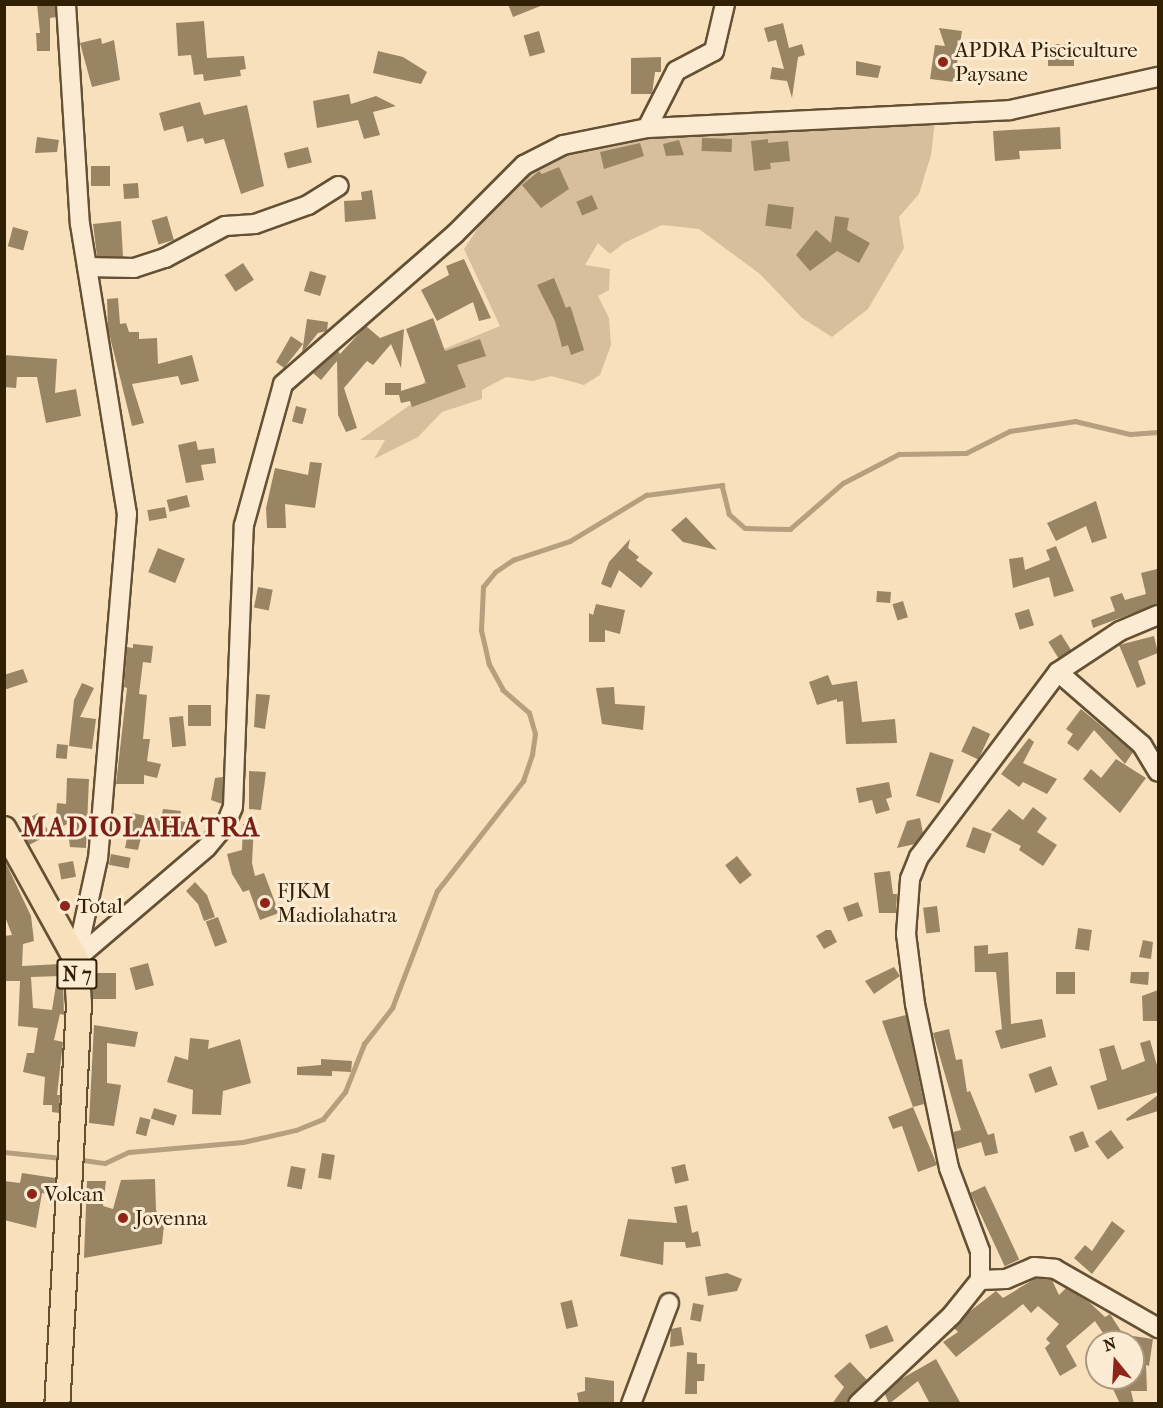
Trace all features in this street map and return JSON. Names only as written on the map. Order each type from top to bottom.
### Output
[{"type":"main road","name":"N 7","points":[[4,830],[76,959],[79,1004],[57,1404]]},
{"type":"street","points":[[66,4],[80,224],[127,514],[98,858],[76,959]]},
{"type":"street","points":[[647,129],[676,71],[714,51],[725,4]]},
{"type":"street","points":[[76,959],[207,847],[226,824],[233,807],[244,525],[282,384],[455,234],[524,165],[563,145],[647,129],[1010,111],[1158,77]]},
{"type":"street","points":[[87,267],[134,268],[165,258],[225,226],[255,224],[308,205],[338,186]]},
{"type":"street","points":[[858,1404],[952,1315],[980,1280],[980,1251],[949,1168],[915,1004],[906,934],[910,879],[919,857],[1058,672],[1120,631],[1158,615]]},
{"type":"street","points":[[1058,672],[1134,737],[1158,772]]},
{"type":"street","points":[[980,1280],[1005,1279],[1034,1267],[1055,1269],[1158,1328]]},
{"type":"street","points":[[632,1404],[669,1303]]},
{"type":"shaded area","points":[[935,121],[931,155],[919,194],[899,217],[904,248],[868,309],[832,337],[802,318],[760,274],[699,229],[662,225],[624,243],[610,254],[598,243],[585,265],[610,269],[609,290],[598,296],[609,318],[611,345],[600,375],[584,385],[551,376],[533,381],[506,377],[482,390],[482,399],[442,412],[418,437],[374,459],[385,440],[360,440],[410,405],[444,349],[500,326],[464,249],[484,219],[530,171],[565,152],[604,141]]},
{"type":"building","points":[[37,4],[55,4],[56,17],[50,18],[50,51],[37,51],[36,33],[40,33]]},
{"type":"building","points":[[508,4],[543,4],[543,5],[513,17]]},
{"type":"building","points":[[204,21],[207,58],[244,56],[246,69],[240,70],[241,76],[204,81],[203,74],[194,75],[191,55],[178,56],[176,23]]},
{"type":"building","points":[[783,23],[789,48],[802,44],[805,55],[798,57],[792,98],[787,81],[770,79],[772,67],[784,69],[776,40],[768,42],[764,28]]},
{"type":"building","points":[[939,28],[962,31],[954,82],[930,79],[935,45],[945,46]]},
{"type":"building","points":[[539,31],[545,52],[530,57],[524,35]]},
{"type":"building","points":[[101,38],[102,44],[114,40],[120,80],[92,87],[80,43]]},
{"type":"building","points":[[1048,44],[1074,44],[1074,66],[1048,66]]},
{"type":"building","points":[[378,51],[403,57],[427,72],[421,84],[373,73]]},
{"type":"building","points":[[661,57],[661,72],[655,72],[652,94],[631,94],[631,58]]},
{"type":"building","points":[[856,61],[881,66],[878,78],[856,75]]},
{"type":"building","points":[[349,94],[351,104],[376,96],[396,106],[373,112],[380,135],[364,139],[358,120],[317,128],[313,101]]},
{"type":"building","points":[[200,102],[204,115],[247,105],[264,186],[241,194],[224,139],[205,144],[203,138],[187,142],[183,126],[164,131],[159,113]]},
{"type":"building","points":[[1060,127],[1061,149],[1019,151],[1020,159],[995,161],[993,131]]},
{"type":"building","points":[[37,137],[59,140],[57,152],[35,153]]},
{"type":"building","points":[[702,138],[732,139],[732,152],[702,151]]},
{"type":"building","points":[[768,139],[768,143],[788,141],[790,161],[770,163],[771,169],[754,171],[751,141]]},
{"type":"building","points":[[679,140],[684,155],[666,156],[663,144]]},
{"type":"building","points":[[640,143],[644,156],[604,169],[600,152]]},
{"type":"building","points":[[308,147],[312,163],[288,169],[284,153]]},
{"type":"building","points":[[91,166],[110,166],[110,186],[91,186]]},
{"type":"building","points":[[559,167],[569,189],[541,208],[522,185],[539,171],[542,174]]},
{"type":"building","points":[[138,183],[139,198],[124,199],[123,184]]},
{"type":"building","points":[[372,190],[376,219],[345,222],[344,201],[362,200],[361,192]]},
{"type":"building","points":[[592,195],[598,209],[582,215],[576,202]]},
{"type":"building","points":[[768,204],[794,207],[791,229],[765,226]]},
{"type":"building","points":[[167,216],[174,240],[159,244],[152,220]]},
{"type":"building","points":[[835,216],[849,218],[847,230],[870,243],[859,263],[837,251],[810,271],[796,255],[816,230],[831,243]]},
{"type":"building","points":[[121,221],[123,257],[97,256],[93,224]]},
{"type":"building","points":[[13,227],[28,231],[23,250],[8,246]]},
{"type":"building","points":[[464,259],[491,318],[479,321],[473,302],[437,321],[421,290],[449,275],[446,266]]},
{"type":"building","points":[[243,263],[254,280],[235,292],[225,275]]},
{"type":"building","points":[[310,271],[326,276],[320,296],[304,291]]},
{"type":"building","points":[[554,278],[566,308],[570,306],[584,350],[571,355],[568,345],[562,347],[555,321],[537,285]]},
{"type":"building","points":[[118,298],[120,324],[126,323],[129,332],[139,332],[139,339],[157,338],[158,364],[192,355],[199,381],[181,385],[178,376],[132,384],[144,423],[132,426],[108,329],[107,299]]},
{"type":"building","points":[[433,318],[445,351],[480,339],[486,356],[457,365],[466,387],[412,407],[410,401],[401,403],[399,395],[385,395],[385,383],[401,383],[401,391],[426,383],[406,329]]},
{"type":"building","points":[[307,319],[328,322],[327,331],[318,333],[302,353]]},
{"type":"building","points":[[366,326],[380,338],[404,329],[401,368],[391,344],[373,365],[367,361],[344,388],[357,428],[346,432],[338,415],[337,361],[321,380],[313,373],[338,351],[340,354]]},
{"type":"building","points":[[291,336],[303,344],[284,368],[276,362]]},
{"type":"building","points":[[4,355],[57,359],[55,393],[76,389],[81,416],[46,423],[37,377],[17,377],[16,388],[4,387]]},
{"type":"building","points":[[296,406],[307,409],[302,424],[292,421]]},
{"type":"building","points":[[196,441],[198,450],[214,448],[216,463],[201,465],[204,480],[186,483],[178,445]]},
{"type":"building","points":[[310,462],[322,463],[315,508],[285,504],[286,528],[267,528],[266,508],[275,468],[308,475]]},
{"type":"building","points":[[187,495],[190,507],[170,512],[167,500]]},
{"type":"building","points":[[1096,501],[1107,538],[1092,543],[1086,526],[1056,541],[1047,523]]},
{"type":"building","points":[[165,507],[167,518],[149,521],[147,510]]},
{"type":"building","points":[[686,517],[717,550],[683,542],[671,530]]},
{"type":"building","points":[[630,539],[628,548],[639,557],[636,560],[653,573],[641,588],[619,570],[611,588],[601,584],[609,562]]},
{"type":"building","points":[[1056,546],[1074,591],[1054,597],[1049,577],[1013,588],[1009,559],[1023,557],[1025,570],[1050,560],[1046,550]]},
{"type":"building","points":[[158,548],[185,559],[175,583],[148,572]]},
{"type":"building","points":[[1157,569],[1158,604],[1093,628],[1091,620],[1115,611],[1110,597],[1122,593],[1125,600],[1146,594],[1141,573]]},
{"type":"building","points":[[258,587],[273,590],[269,610],[254,608]]},
{"type":"building","points":[[877,591],[891,592],[890,603],[876,602]]},
{"type":"building","points":[[903,601],[908,617],[897,620],[892,604]]},
{"type":"building","points":[[596,604],[625,610],[620,634],[605,630],[605,642],[589,642],[589,613],[593,615]]},
{"type":"building","points":[[1029,609],[1034,625],[1020,630],[1015,613]]},
{"type":"building","points":[[1061,634],[1071,650],[1058,658],[1048,642]]},
{"type":"building","points":[[1154,636],[1158,653],[1138,661],[1146,684],[1137,688],[1119,645]]},
{"type":"building","points":[[133,644],[153,646],[151,663],[143,662],[139,694],[147,695],[143,739],[150,739],[147,761],[161,764],[157,778],[144,775],[144,784],[116,784],[127,688],[124,687],[127,647],[133,648]]},
{"type":"building","points":[[23,669],[28,682],[4,690],[4,675]]},
{"type":"building","points":[[828,675],[832,685],[857,681],[862,722],[895,719],[897,743],[846,744],[843,701],[837,702],[837,699],[817,705],[809,682]]},
{"type":"building","points":[[82,683],[94,688],[80,717],[96,719],[92,749],[69,746],[74,700]]},
{"type":"building","points":[[614,687],[615,704],[645,706],[643,730],[602,724],[596,688]]},
{"type":"building","points":[[256,694],[270,695],[265,729],[254,727]]},
{"type":"building","points":[[188,705],[211,705],[211,726],[188,726]]},
{"type":"building","points":[[1081,709],[1133,752],[1125,764],[1094,730],[1078,751],[1067,743],[1073,734],[1066,729]]},
{"type":"building","points":[[183,716],[186,746],[172,747],[169,717]]},
{"type":"building","points":[[973,726],[990,734],[978,759],[961,751]]},
{"type":"building","points":[[1029,738],[1034,742],[1023,763],[1057,779],[1047,794],[1023,782],[1019,787],[1001,774]]},
{"type":"building","points":[[57,744],[68,745],[67,759],[56,758]]},
{"type":"building","points":[[930,752],[954,760],[940,803],[916,796]]},
{"type":"building","points":[[1116,759],[1146,778],[1120,813],[1083,779],[1091,769],[1101,778]]},
{"type":"building","points":[[249,771],[266,772],[261,810],[249,809]]},
{"type":"building","points":[[223,777],[222,804],[211,800],[215,778]]},
{"type":"building","points":[[67,778],[89,779],[86,848],[70,847],[67,824],[55,831],[57,803],[66,804]]},
{"type":"building","points":[[889,782],[892,797],[886,799],[890,810],[876,814],[872,800],[859,803],[856,788]]},
{"type":"building","points":[[1033,807],[1047,818],[1037,832],[1057,845],[1043,866],[1019,850],[1021,846],[991,830],[1009,809],[1023,820]]},
{"type":"building","points":[[163,809],[181,811],[180,821],[191,823],[189,835],[143,829],[138,850],[125,848],[132,813],[161,819]]},
{"type":"building","points":[[38,813],[50,834],[29,845],[21,830],[26,826],[23,821]]},
{"type":"building","points":[[920,818],[923,833],[915,844],[897,848],[907,821]]},
{"type":"building","points":[[243,824],[254,824],[252,863],[255,876],[264,873],[279,913],[260,920],[249,890],[243,892],[232,874],[227,854],[242,850]]},
{"type":"building","points":[[973,827],[992,834],[985,854],[966,847]]},
{"type":"building","points":[[111,854],[131,858],[129,869],[109,865]]},
{"type":"building","points":[[737,856],[752,875],[740,884],[725,865]]},
{"type":"building","points":[[4,859],[31,916],[34,941],[23,944],[22,966],[60,964],[61,976],[31,977],[33,1008],[52,1010],[57,979],[63,980],[64,1015],[60,1014],[54,1040],[63,1042],[57,1095],[60,1095],[59,1113],[52,1112],[52,1105],[43,1105],[45,1077],[23,1072],[27,1053],[34,1053],[38,1028],[18,1026],[20,981],[4,981],[4,936],[12,935],[4,914]]},
{"type":"building","points":[[73,861],[76,877],[61,880],[58,864]]},
{"type":"building","points":[[890,871],[893,894],[897,894],[896,913],[879,913],[874,873]]},
{"type":"building","points":[[195,882],[207,895],[215,917],[204,921],[198,904],[186,891]]},
{"type":"building","points":[[858,902],[863,916],[848,922],[843,907]]},
{"type":"building","points":[[937,906],[940,932],[926,934],[923,908]]},
{"type":"building","points":[[218,917],[227,942],[215,947],[206,921]]},
{"type":"building","points":[[1078,928],[1092,930],[1089,951],[1075,949]]},
{"type":"building","points":[[826,930],[831,930],[837,942],[824,949],[816,936]]},
{"type":"building","points":[[1143,940],[1153,942],[1151,959],[1139,957]]},
{"type":"building","points":[[988,945],[988,954],[1008,952],[1011,1024],[1042,1019],[1046,1037],[1001,1049],[995,1031],[1002,1029],[996,972],[975,972],[974,946]]},
{"type":"building","points":[[148,963],[154,985],[136,990],[130,968]]},
{"type":"building","points":[[894,967],[900,976],[874,994],[865,981]]},
{"type":"building","points":[[1056,972],[1075,972],[1075,994],[1056,994]]},
{"type":"building","points":[[1131,972],[1149,972],[1148,985],[1130,983]]},
{"type":"building","points":[[91,973],[116,973],[116,999],[91,999]]},
{"type":"building","points":[[1158,990],[1158,1021],[1143,1021],[1142,996]]},
{"type":"building","points":[[906,1015],[924,1104],[913,1107],[882,1021]]},
{"type":"building","points":[[94,1025],[138,1032],[135,1047],[107,1043],[107,1083],[121,1085],[114,1126],[89,1123]]},
{"type":"building","points":[[949,1029],[956,1060],[962,1059],[967,1092],[970,1091],[988,1135],[994,1133],[998,1153],[985,1156],[981,1142],[957,1149],[953,1132],[961,1130],[933,1033]]},
{"type":"building","points":[[190,1038],[209,1040],[208,1049],[240,1039],[251,1083],[223,1091],[221,1115],[192,1114],[193,1090],[167,1082],[175,1056],[188,1060]]},
{"type":"building","points":[[1150,1040],[1158,1069],[1158,1092],[1098,1110],[1090,1086],[1107,1080],[1099,1049],[1114,1045],[1122,1070],[1145,1061],[1140,1043]]},
{"type":"building","points":[[321,1059],[352,1061],[351,1072],[332,1071],[332,1076],[297,1075],[297,1067],[321,1065]]},
{"type":"building","points":[[1051,1066],[1058,1085],[1035,1093],[1028,1074]]},
{"type":"building","points":[[1158,1095],[1158,1111],[1127,1121],[1126,1119]]},
{"type":"building","points":[[913,1107],[937,1165],[918,1172],[902,1126],[893,1129],[888,1117]]},
{"type":"building","points":[[154,1108],[177,1115],[174,1126],[151,1119]]},
{"type":"building","points":[[140,1117],[151,1120],[146,1136],[136,1133]]},
{"type":"building","points":[[1111,1130],[1124,1148],[1108,1160],[1095,1142]]},
{"type":"building","points":[[1083,1131],[1089,1147],[1075,1152],[1069,1136]]},
{"type":"building","points":[[322,1153],[335,1155],[331,1180],[318,1178]]},
{"type":"building","points":[[685,1164],[689,1181],[675,1184],[671,1167]]},
{"type":"building","points":[[291,1166],[306,1169],[302,1189],[287,1187]]},
{"type":"building","points":[[22,1173],[55,1178],[54,1195],[42,1193],[36,1228],[4,1220],[4,1181],[20,1183]]},
{"type":"building","name":"Jovenna","points":[[155,1179],[156,1210],[164,1225],[162,1244],[84,1258],[87,1181],[106,1181],[103,1206],[113,1209],[121,1180]]},
{"type":"building","points":[[985,1186],[1019,1259],[1005,1266],[970,1193]]},
{"type":"building","points":[[687,1205],[692,1233],[698,1231],[701,1246],[686,1248],[685,1242],[664,1242],[663,1265],[620,1256],[628,1219],[677,1223],[674,1207]]},
{"type":"building","points":[[1112,1221],[1125,1231],[1092,1274],[1074,1258],[1085,1245],[1092,1251]]},
{"type":"building","points":[[727,1273],[742,1279],[737,1291],[708,1296],[705,1277]]},
{"type":"building","points":[[1036,1278],[1052,1280],[1059,1295],[1066,1288],[1089,1302],[1105,1317],[1110,1314],[1120,1330],[1101,1330],[1095,1321],[1066,1346],[1077,1366],[1060,1376],[1045,1348],[1050,1343],[1046,1339],[1059,1324],[1038,1306],[1031,1313],[1023,1304],[956,1357],[943,1342],[958,1332],[954,1328],[969,1312],[996,1291],[1003,1298]]},
{"type":"building","points":[[572,1300],[578,1326],[566,1329],[560,1303]]},
{"type":"building","points":[[693,1303],[704,1305],[701,1322],[690,1320]]},
{"type":"building","points":[[887,1325],[894,1341],[870,1349],[865,1335]]},
{"type":"building","points":[[681,1327],[684,1345],[670,1347],[671,1329]]},
{"type":"building","points":[[1145,1338],[1153,1339],[1149,1366],[1146,1365],[1147,1391],[1131,1391],[1134,1404],[1120,1404],[1114,1390],[1145,1390]]},
{"type":"building","points":[[687,1352],[697,1353],[697,1364],[705,1364],[704,1381],[697,1381],[697,1394],[685,1394]]},
{"type":"building","points":[[936,1359],[961,1404],[930,1404],[918,1381],[889,1404],[885,1394],[901,1379]]},
{"type":"building","points":[[850,1362],[867,1380],[847,1404],[832,1404],[844,1387],[834,1376]]},
{"type":"building","points":[[585,1377],[614,1381],[614,1404],[579,1404],[577,1393],[585,1391]]},
{"type":"waterway","points":[[76,1159],[105,1163],[129,1152],[243,1142],[296,1130],[323,1119],[345,1092],[364,1044],[392,1008],[437,891],[523,781],[532,755],[535,734],[529,713],[503,690],[489,665],[481,630],[483,587],[495,572],[513,560],[570,541],[646,495],[722,485],[729,514],[745,528],[790,529],[843,483],[899,454],[966,453],[1010,431],[1075,421],[1130,434],[1158,432]]},
{"type":"waterway","points":[[4,1152],[62,1158]]},
{"type":"place","name":"APDRA Pisciculture Paysane","points":[[943,62]]},
{"type":"place","name":"FJKM Madiolahatra","points":[[265,903]]},
{"type":"place","name":"Total","points":[[65,906]]},
{"type":"place","name":"Volcan","points":[[32,1194]]},
{"type":"place","name":"Jovenna","points":[[123,1218]]},
{"type":"district","name":"MADIOLAHATRA","points":[[141,828]]}]
